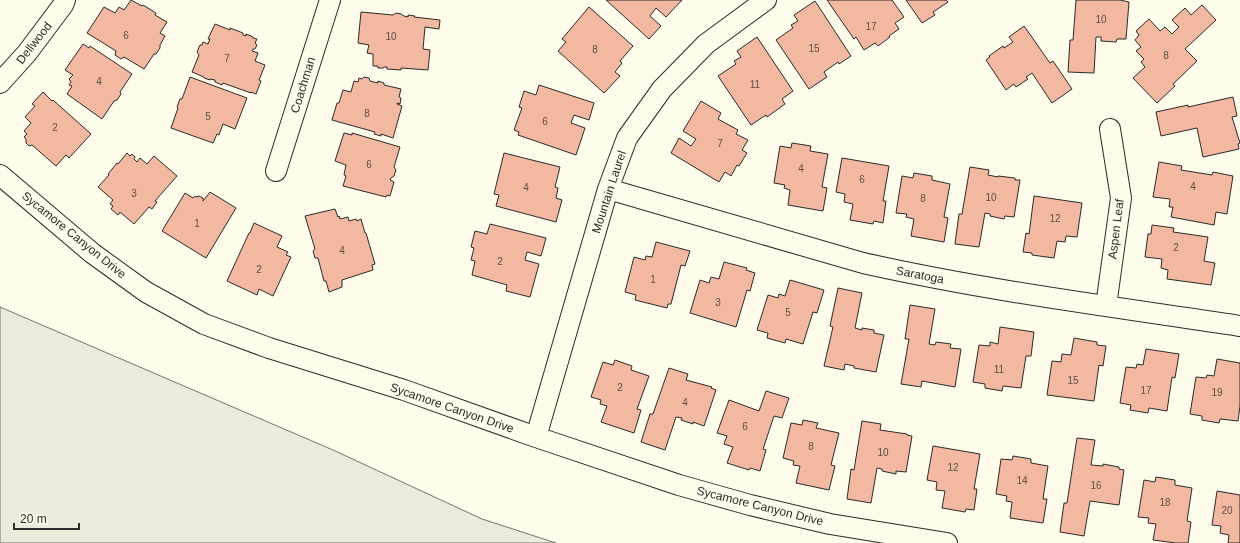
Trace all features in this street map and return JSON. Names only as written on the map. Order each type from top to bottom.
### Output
[{"type":"street","name":"Dellwood","points":[[0,83],[27,53],[64,0]]},
{"type":"street","name":"Coachman","points":[[276,171],[330,0]]},
{"type":"street","name":"Mountain Laurel","points":[[536,437],[608,189],[627,138],[662,89],[706,44],[766,0]]},
{"type":"street","name":"Aspen Leaf","points":[[1106,306],[1121,198],[1110,129]]},
{"type":"street","name":"Sycamore Canyon Drive","points":[[0,175],[92,253],[146,292],[204,324],[269,348],[404,390],[536,437],[679,485],[750,505],[830,524],[947,543]]},
{"type":"street","name":"Saratoga","points":[[608,189],[863,263],[954,281],[1240,326]]},
{"type":"shaded area","points":[[0,307],[333,450],[482,519],[556,543],[0,543]]},
{"type":"building","points":[[131,0],[142,6],[143,5],[156,13],[155,15],[167,22],[160,33],[165,36],[160,48],[144,69],[124,57],[121,59],[115,55],[116,51],[87,33],[104,7],[115,13],[119,7],[124,10]]},
{"type":"building","points":[[606,0],[682,0],[666,17],[656,8],[650,16],[661,26],[649,39]]},
{"type":"building","points":[[827,0],[892,0],[904,17],[895,23],[899,29],[889,36],[890,37],[878,46],[875,43],[864,50],[856,37],[854,39]]},
{"type":"building","points":[[906,0],[946,0],[948,2],[933,12],[935,15],[922,23]]},
{"type":"building","points":[[1076,0],[1120,0],[1129,2],[1126,39],[1117,39],[1116,42],[1101,41],[1101,37],[1096,37],[1094,73],[1068,72],[1070,40],[1073,40]]},
{"type":"building","points":[[815,1],[851,56],[839,64],[838,62],[824,72],[827,77],[809,89],[776,40],[793,28],[791,25],[798,21],[794,15]]},
{"type":"building","points":[[1202,5],[1216,20],[1185,49],[1197,61],[1173,84],[1175,86],[1157,103],[1133,78],[1145,67],[1141,62],[1144,59],[1136,51],[1141,47],[1135,40],[1139,35],[1136,31],[1149,19],[1160,31],[1165,27],[1172,34],[1179,27],[1172,20],[1185,8],[1191,15]]},
{"type":"building","points":[[589,7],[633,46],[620,61],[622,63],[615,72],[620,76],[604,93],[558,51],[566,42],[562,39]]},
{"type":"building","points":[[361,12],[393,15],[396,13],[408,17],[408,15],[440,20],[439,29],[425,27],[423,49],[430,50],[428,70],[401,68],[401,70],[387,69],[387,67],[378,68],[378,66],[373,66],[373,54],[367,53],[369,45],[358,43]]},
{"type":"building","points":[[215,24],[230,30],[230,28],[243,33],[243,35],[246,36],[246,34],[257,39],[255,43],[257,45],[252,51],[258,53],[255,61],[265,65],[259,80],[261,81],[256,94],[223,83],[222,85],[215,82],[215,80],[204,78],[192,72],[199,55],[197,52],[200,45],[202,45],[203,42],[208,44],[210,39],[208,39]]},
{"type":"building","points":[[1024,26],[1050,63],[1053,61],[1072,89],[1052,103],[1032,73],[1026,77],[1028,79],[1016,87],[1014,84],[1006,90],[986,60],[1003,46],[1004,48],[1013,42],[1009,37]]},
{"type":"building","points":[[757,37],[793,91],[782,99],[785,104],[767,117],[766,115],[751,125],[718,76],[736,64],[734,61],[741,57],[737,51]]},
{"type":"building","points":[[83,44],[89,48],[90,46],[132,74],[120,92],[121,94],[117,100],[114,101],[102,119],[67,94],[72,86],[69,85],[71,82],[69,79],[73,75],[65,70]]},
{"type":"building","points":[[190,77],[247,98],[235,129],[223,124],[219,135],[217,134],[213,143],[171,128],[178,108],[177,107],[180,99],[182,99]]},
{"type":"building","points":[[364,77],[369,78],[370,81],[378,83],[378,81],[384,83],[384,85],[401,89],[399,97],[401,98],[400,104],[397,104],[402,106],[393,138],[381,134],[381,136],[374,134],[375,132],[332,120],[343,90],[351,92],[354,81],[358,82],[359,78],[362,79]]},
{"type":"building","points":[[539,85],[594,103],[589,120],[574,115],[571,123],[585,128],[576,155],[518,135],[519,132],[514,130],[522,108],[519,107],[524,91],[536,95]]},
{"type":"building","points":[[43,92],[91,134],[69,158],[66,155],[56,166],[32,145],[29,146],[24,137],[27,134],[24,131],[31,123],[25,117],[35,106],[32,104]]},
{"type":"building","points":[[1233,97],[1237,116],[1232,117],[1240,143],[1238,144],[1239,149],[1203,157],[1197,128],[1161,136],[1156,112],[1188,105],[1188,107]]},
{"type":"building","points":[[701,101],[721,113],[718,119],[738,130],[736,134],[748,140],[742,150],[747,153],[739,166],[737,165],[731,176],[725,172],[719,182],[671,153],[679,138],[691,146],[696,139],[683,131]]},
{"type":"building","points":[[344,133],[352,135],[352,133],[400,147],[394,167],[396,170],[394,176],[390,180],[394,182],[390,196],[387,195],[386,197],[343,186],[346,176],[344,175],[346,165],[335,161]]},
{"type":"building","points":[[792,143],[811,146],[810,151],[828,154],[822,187],[827,188],[823,211],[788,205],[790,190],[784,188],[785,185],[774,183],[780,146],[791,148]]},
{"type":"building","points":[[127,153],[130,156],[132,154],[137,162],[140,158],[147,164],[154,156],[177,176],[155,201],[157,202],[152,209],[149,207],[134,224],[120,212],[118,215],[111,209],[113,206],[110,204],[113,200],[98,187]]},
{"type":"building","points":[[504,153],[560,167],[555,187],[558,188],[556,198],[562,200],[556,222],[496,206],[499,195],[494,194]]},
{"type":"building","points":[[842,158],[889,166],[883,201],[886,201],[883,223],[874,221],[873,224],[850,220],[853,204],[844,202],[845,194],[836,192]]},
{"type":"building","points":[[1159,162],[1182,166],[1181,170],[1212,175],[1213,172],[1233,176],[1227,214],[1216,212],[1214,225],[1171,217],[1173,207],[1169,207],[1170,199],[1153,197]]},
{"type":"building","points":[[970,167],[989,170],[988,175],[1015,178],[1015,180],[1020,180],[1014,217],[1005,216],[1004,219],[990,216],[990,214],[985,213],[979,247],[955,244],[959,214],[962,214]]},
{"type":"building","points":[[914,173],[932,176],[932,180],[950,184],[944,217],[948,218],[944,242],[911,236],[914,219],[906,217],[907,214],[896,213],[902,176],[913,178]]},
{"type":"building","points":[[210,192],[236,208],[206,258],[162,231],[185,193],[193,198],[195,196],[199,196],[203,198],[203,201]]},
{"type":"building","points":[[1034,196],[1082,203],[1077,237],[1066,236],[1065,242],[1057,241],[1054,258],[1032,255],[1032,253],[1023,252],[1026,233],[1029,234]]},
{"type":"building","points":[[335,209],[340,219],[348,217],[349,221],[356,219],[357,221],[361,219],[375,264],[372,265],[373,270],[342,280],[342,287],[329,292],[326,281],[324,281],[318,258],[315,258],[313,251],[315,249],[305,216]]},
{"type":"building","points":[[254,223],[282,236],[277,247],[288,252],[286,255],[291,257],[273,296],[259,289],[257,295],[227,281]]},
{"type":"building","points":[[490,224],[546,238],[541,256],[527,252],[525,260],[539,264],[530,297],[506,291],[507,285],[472,275],[475,261],[471,260],[474,248],[471,247],[475,231],[487,234]]},
{"type":"building","points":[[1152,225],[1174,228],[1173,232],[1208,237],[1204,261],[1215,263],[1211,285],[1167,279],[1168,270],[1161,268],[1162,259],[1145,257],[1148,234],[1151,234]]},
{"type":"building","points":[[656,242],[690,251],[685,266],[681,265],[671,304],[668,304],[667,308],[635,300],[636,295],[625,292],[634,257],[645,260],[646,256],[652,257]]},
{"type":"building","points":[[724,262],[747,268],[746,270],[755,273],[750,291],[747,290],[736,327],[690,313],[700,280],[709,283],[711,277],[719,279]]},
{"type":"building","points":[[790,280],[824,290],[817,313],[813,312],[803,344],[786,339],[785,343],[767,338],[768,333],[757,330],[768,295],[778,298],[779,294],[785,296]]},
{"type":"building","points":[[838,288],[862,293],[855,328],[862,330],[862,328],[874,330],[874,333],[884,335],[876,372],[854,368],[854,366],[845,364],[844,370],[824,366],[833,327],[830,326]]},
{"type":"building","points":[[910,305],[935,309],[929,344],[935,345],[936,342],[951,344],[950,348],[961,349],[955,387],[922,381],[921,387],[901,384],[909,339],[905,339]]},
{"type":"building","points":[[1000,327],[1034,332],[1031,356],[1026,356],[1021,388],[1003,386],[1002,391],[985,388],[985,384],[973,382],[979,345],[990,346],[990,342],[998,344]]},
{"type":"building","points":[[1074,338],[1097,342],[1097,345],[1106,346],[1103,366],[1099,365],[1094,401],[1047,395],[1052,361],[1061,362],[1062,354],[1071,355]]},
{"type":"building","points":[[1146,349],[1179,354],[1175,378],[1172,377],[1167,411],[1149,408],[1148,413],[1130,410],[1131,405],[1120,403],[1126,367],[1136,368],[1137,364],[1143,365]]},
{"type":"building","points":[[1217,359],[1240,363],[1240,406],[1238,421],[1220,419],[1219,423],[1202,420],[1202,416],[1190,414],[1196,377],[1206,378],[1207,375],[1214,376]]},
{"type":"building","points":[[615,360],[632,366],[631,370],[649,376],[637,409],[641,410],[634,433],[601,422],[607,406],[600,404],[601,400],[591,397],[603,362],[613,365]]},
{"type":"building","points":[[669,368],[688,374],[686,380],[712,387],[711,388],[716,390],[704,426],[693,422],[693,424],[681,420],[682,418],[676,417],[665,450],[641,442],[650,414],[653,414]]},
{"type":"building","points":[[766,391],[789,398],[782,418],[774,416],[763,449],[766,450],[760,471],[750,468],[749,470],[727,463],[733,447],[724,444],[727,436],[717,433],[729,400],[759,411]]},
{"type":"building","points":[[803,420],[818,423],[816,428],[839,433],[831,465],[835,466],[829,490],[796,483],[800,466],[793,465],[794,461],[783,458],[791,423],[802,425]]},
{"type":"building","points":[[862,421],[881,424],[880,430],[912,436],[906,472],[896,471],[896,474],[882,471],[882,469],[877,468],[871,503],[847,499],[851,469],[854,470]]},
{"type":"building","points":[[1077,438],[1095,440],[1091,465],[1103,466],[1103,464],[1119,467],[1119,469],[1124,470],[1119,505],[1090,501],[1084,536],[1060,532],[1064,503],[1067,503]]},
{"type":"building","points":[[933,446],[980,454],[974,489],[977,489],[974,510],[966,509],[965,512],[942,508],[945,491],[936,490],[937,482],[927,480]]},
{"type":"building","points":[[1013,456],[1031,459],[1031,463],[1048,466],[1043,499],[1047,499],[1043,523],[1010,518],[1012,502],[1006,501],[1007,496],[996,494],[1001,459],[1012,460]]},
{"type":"building","points":[[1156,477],[1175,480],[1175,485],[1192,488],[1187,521],[1191,522],[1188,543],[1153,540],[1156,524],[1148,523],[1149,518],[1138,517],[1144,480],[1155,482]]},
{"type":"building","points":[[1217,491],[1240,495],[1240,543],[1228,543],[1229,535],[1220,533],[1221,526],[1212,525]]}]
